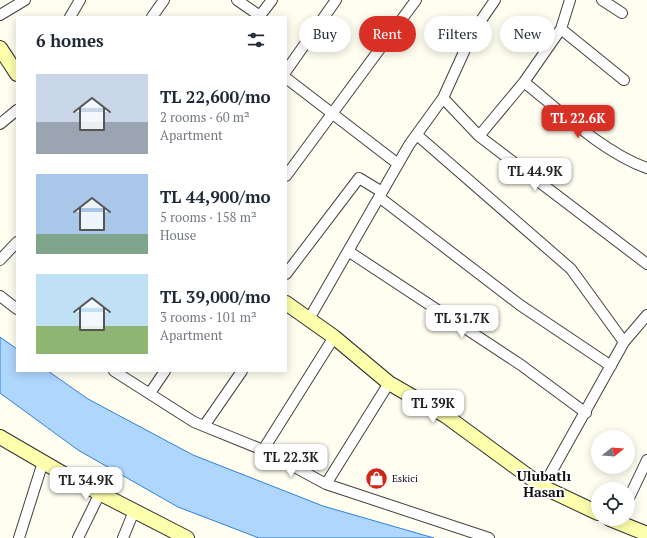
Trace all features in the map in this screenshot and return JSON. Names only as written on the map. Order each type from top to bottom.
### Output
[{"type":"main road","points":[[0,48],[16,72]]},
{"type":"main road","points":[[287,305],[334,337],[389,383],[446,416],[543,487],[591,510]]},
{"type":"main road","points":[[0,437],[100,494],[187,538]]},
{"type":"main road","points":[[629,526],[647,534]]},
{"type":"street","points":[[0,15],[25,0]]},
{"type":"street","points":[[71,16],[80,0]]},
{"type":"street","points":[[153,16],[164,0]]},
{"type":"street","points":[[237,0],[259,16]]},
{"type":"street","points":[[261,16],[272,0]]},
{"type":"street","points":[[287,70],[336,0]]},
{"type":"street","points":[[287,175],[416,0]]},
{"type":"street","points":[[309,319],[398,164],[443,98],[473,32],[495,0]]},
{"type":"street","points":[[479,136],[524,82],[561,29],[570,0]]},
{"type":"street","points":[[602,0],[622,13]]},
{"type":"street","points":[[561,29],[624,80]]},
{"type":"street","points":[[287,79],[398,164]]},
{"type":"street","points":[[524,82],[600,142],[622,156],[647,168]]},
{"type":"street","points":[[443,98],[479,136],[647,264]]},
{"type":"street","points":[[0,124],[16,111]]},
{"type":"street","points":[[417,135],[571,269],[624,342]]},
{"type":"street","points":[[287,273],[359,178],[520,305],[612,366]]},
{"type":"street","points":[[0,260],[16,243]]},
{"type":"street","points":[[348,251],[521,365],[586,413]]},
{"type":"street","points":[[2,302],[16,309]]},
{"type":"street","points":[[543,487],[586,413],[624,342],[647,315]]},
{"type":"street","points":[[263,450],[334,337]]},
{"type":"street","points":[[116,372],[194,422],[263,450],[326,484],[489,538]]},
{"type":"street","points":[[150,393],[165,372]]},
{"type":"street","points":[[204,426],[241,372]]},
{"type":"street","points":[[326,484],[389,383]]},
{"type":"street","points":[[635,485],[647,460]]},
{"type":"street","points":[[19,538],[43,462]]},
{"type":"street","points":[[78,538],[100,494]]},
{"type":"street","points":[[123,538],[134,511]]},
{"type":"water","points":[[0,337],[16,348],[16,372],[49,372],[88,399],[193,455],[323,506],[434,538],[259,538],[178,507],[78,450],[0,393]]},
{"type":"place","name":"Eskici","points":[[377,478]]},
{"type":"district","name":"Ulubatlı Hasan","points":[[544,484]]}]
